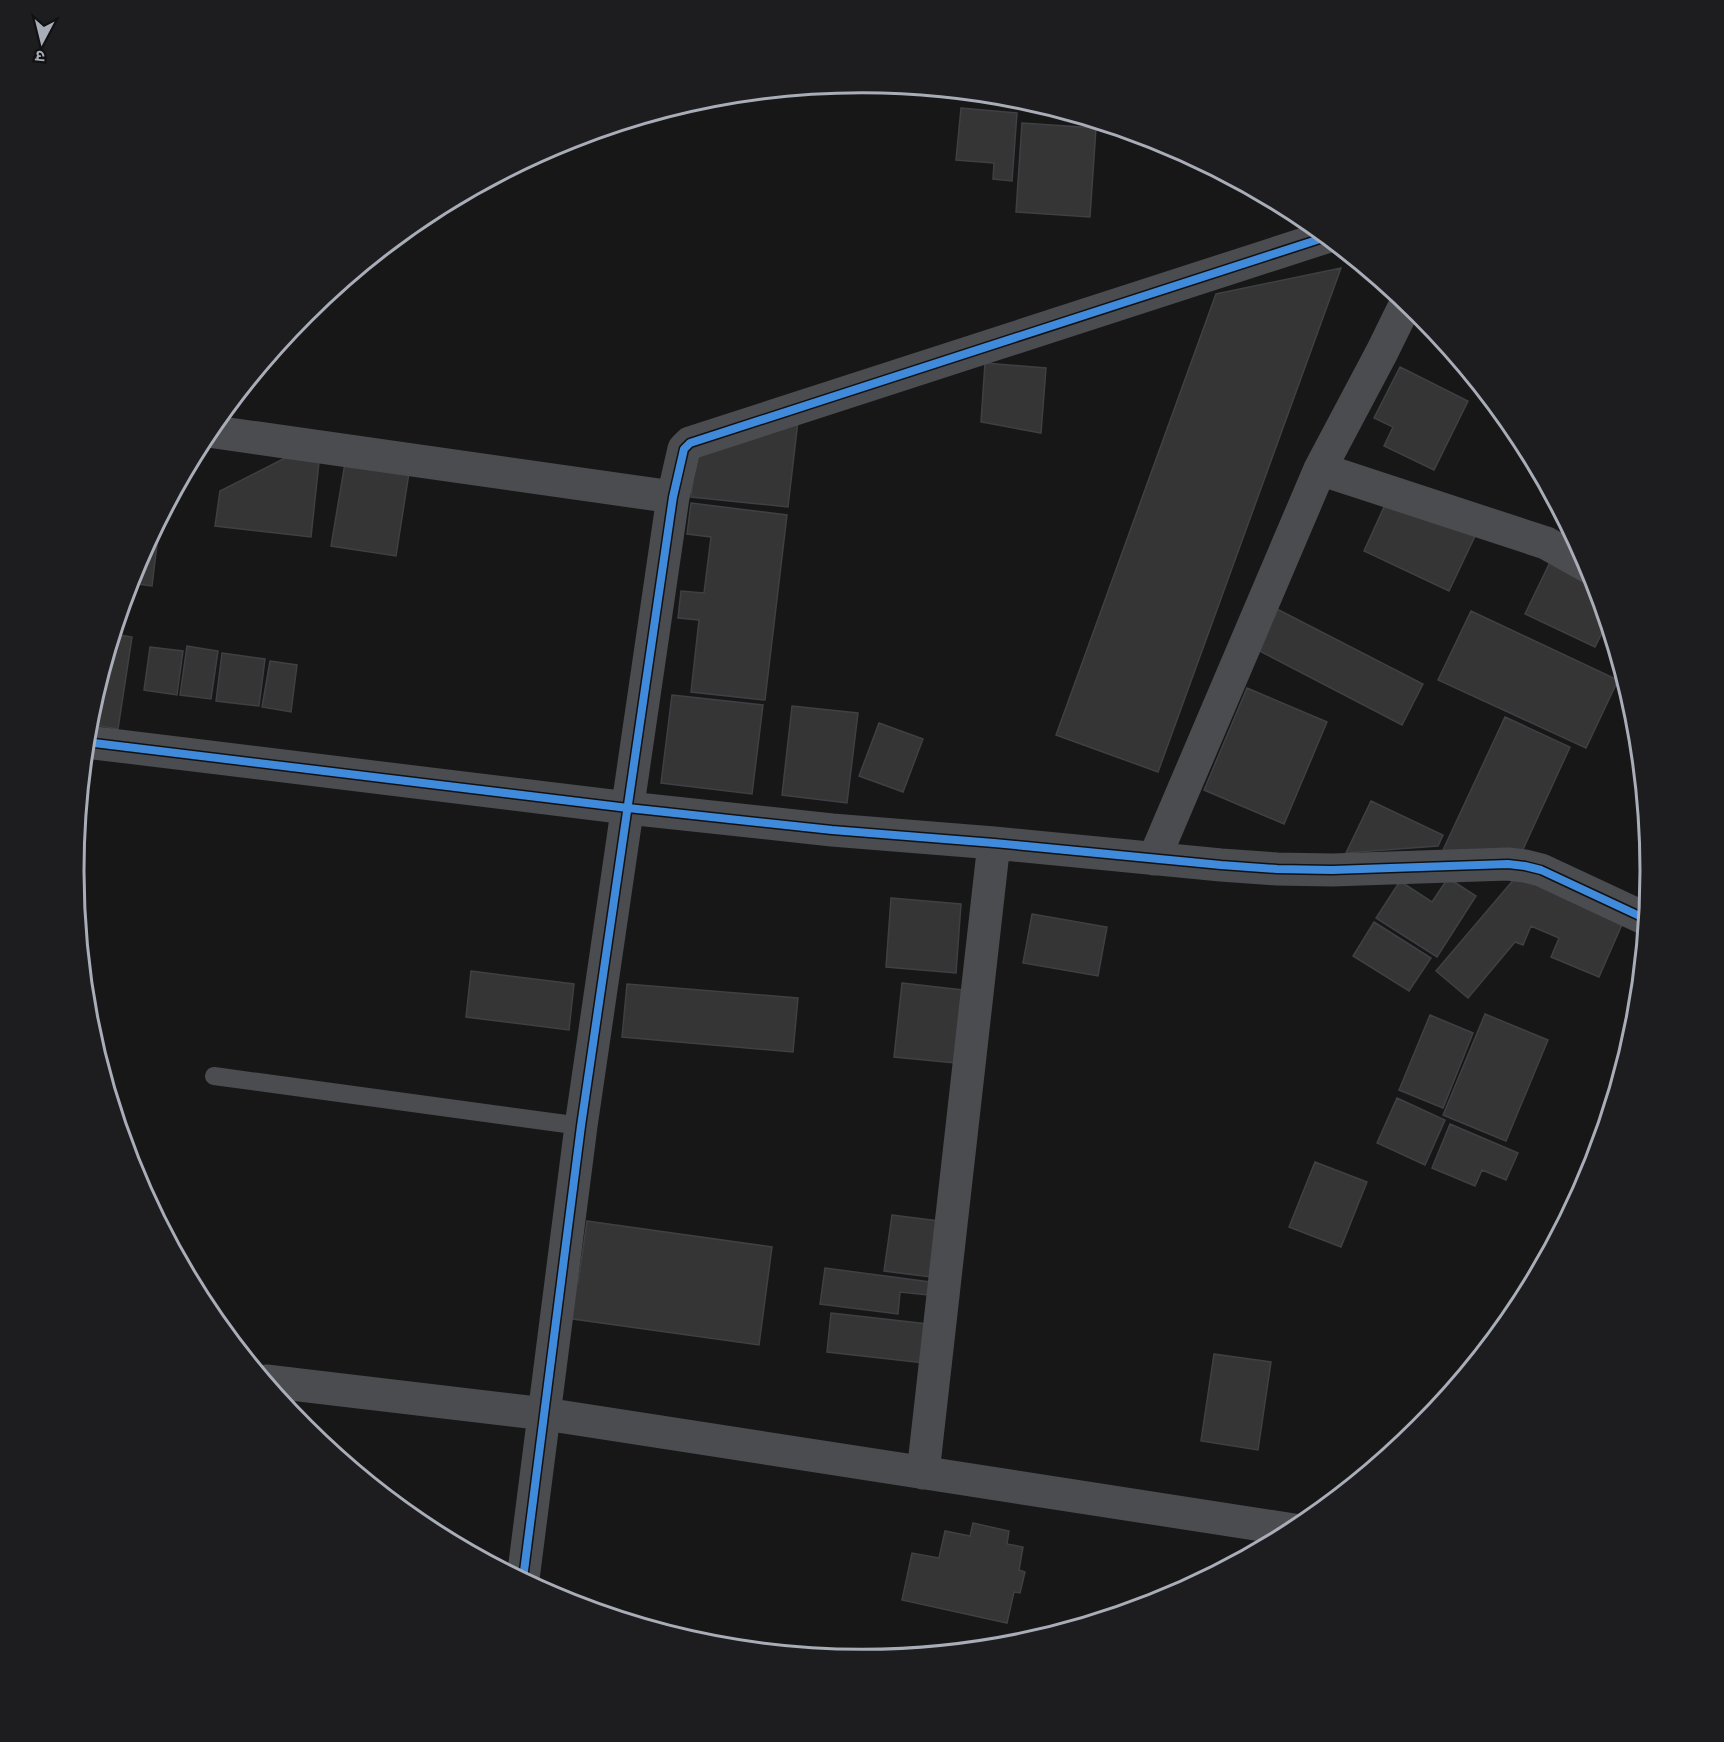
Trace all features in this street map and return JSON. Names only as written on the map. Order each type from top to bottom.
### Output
[{"type":"street","points":[[523,1571],[581,1126],[673,497],[684,449],[690,443],[1317,240]]},
{"type":"street","points":[[1154,859],[1320,469],[1402,311]]},
{"type":"street","points":[[220,433],[673,497]]},
{"type":"street","points":[[1320,469],[1546,543],[1575,559]]},
{"type":"street","points":[[95,743],[628,808],[832,830],[1154,859],[1277,869],[1332,870],[1508,864],[1541,870],[1638,915]]},
{"type":"street","points":[[923,1473],[994,843]]},
{"type":"street","points":[[275,1382],[545,1414],[1279,1528]]},
{"type":"lane","points":[[214,1076],[581,1126]]},
{"type":"building","points":[[961,108],[1017,113],[1012,181],[993,179],[994,163],[956,160]]},
{"type":"building","points":[[1022,123],[1096,129],[1090,217],[1016,212]]},
{"type":"building","points":[[1341,268],[1158,772],[1056,735],[1216,294]]},
{"type":"building","points":[[985,363],[1046,368],[1041,433],[981,422]]},
{"type":"building","points":[[1400,367],[1468,401],[1434,470],[1384,446],[1393,427],[1374,418]]},
{"type":"building","points":[[799,412],[788,507],[691,497],[696,458]]},
{"type":"building","points":[[285,458],[319,462],[311,537],[215,526],[220,491]]},
{"type":"building","points":[[345,463],[409,473],[396,556],[331,546]]},
{"type":"building","points":[[1389,496],[1475,536],[1449,591],[1364,551]]},
{"type":"building","points":[[691,503],[787,515],[765,700],[691,692],[699,620],[678,618],[681,591],[704,593],[711,537],[687,534]]},
{"type":"building","points":[[157,541],[152,586],[139,584]]},
{"type":"building","points":[[1553,556],[1579,569],[1602,632],[1595,647],[1525,614]]},
{"type":"building","points":[[1273,607],[1423,684],[1402,725],[1252,647]]},
{"type":"building","points":[[1471,611],[1615,679],[1616,684],[1586,748],[1438,680]]},
{"type":"building","points":[[121,635],[132,637],[118,729],[98,726]]},
{"type":"building","points":[[187,646],[218,651],[211,699],[180,695]]},
{"type":"building","points":[[150,647],[183,651],[177,695],[144,690]]},
{"type":"building","points":[[222,653],[265,659],[259,706],[216,701]]},
{"type":"building","points":[[270,661],[297,665],[291,712],[262,707]]},
{"type":"building","points":[[1247,688],[1327,722],[1284,824],[1204,790]]},
{"type":"building","points":[[672,695],[763,705],[752,794],[661,783]]},
{"type":"building","points":[[792,706],[858,713],[847,803],[782,795]]},
{"type":"building","points":[[1505,717],[1570,747],[1520,856],[1451,853],[1443,850]]},
{"type":"building","points":[[879,723],[923,739],[903,792],[859,776]]},
{"type":"building","points":[[1371,801],[1443,835],[1438,846],[1346,853]]},
{"type":"building","points":[[1448,878],[1476,896],[1437,957],[1376,918],[1400,881],[1432,902]]},
{"type":"building","points":[[1515,878],[1627,913],[1599,977],[1551,957],[1559,938],[1531,926],[1523,945],[1515,942],[1468,998],[1436,971]]},
{"type":"building","points":[[891,898],[961,904],[956,973],[886,967]]},
{"type":"building","points":[[1032,914],[1107,927],[1098,976],[1023,963]]},
{"type":"building","points":[[1374,922],[1431,958],[1409,991],[1353,956]]},
{"type":"building","points":[[471,971],[574,984],[569,1030],[466,1017]]},
{"type":"building","points":[[902,983],[963,990],[955,1063],[894,1057]]},
{"type":"building","points":[[627,984],[798,998],[793,1052],[622,1037]]},
{"type":"building","points":[[1485,1014],[1548,1040],[1506,1141],[1443,1115]]},
{"type":"building","points":[[1430,1015],[1473,1033],[1443,1108],[1399,1090]]},
{"type":"building","points":[[1397,1098],[1445,1120],[1425,1165],[1377,1143]]},
{"type":"building","points":[[1450,1124],[1518,1153],[1506,1180],[1482,1170],[1475,1186],[1432,1168]]},
{"type":"building","points":[[1315,1162],[1367,1182],[1341,1247],[1289,1227]]},
{"type":"building","points":[[892,1215],[939,1221],[931,1277],[884,1271]]},
{"type":"building","points":[[587,1221],[772,1247],[759,1345],[566,1318],[571,1282],[578,1283]]},
{"type":"building","points":[[825,1268],[930,1282],[928,1295],[900,1292],[898,1314],[820,1304]]},
{"type":"building","points":[[831,1313],[928,1324],[924,1363],[827,1352]]},
{"type":"building","points":[[1214,1354],[1271,1362],[1258,1450],[1201,1441]]},
{"type":"building","points":[[973,1523],[1009,1531],[1007,1544],[1023,1547],[1019,1570],[1025,1572],[1020,1593],[1014,1592],[1007,1623],[902,1600],[912,1553],[939,1558],[945,1531],[970,1536]]},
{"type":"cycle path","points":[[524,1572],[581,1126],[673,497],[684,449],[690,443],[1317,240]]},
{"type":"cycle path","points":[[95,743],[628,808],[832,830],[1221,865],[1332,870],[1508,864],[1541,870],[1638,915]]}]
